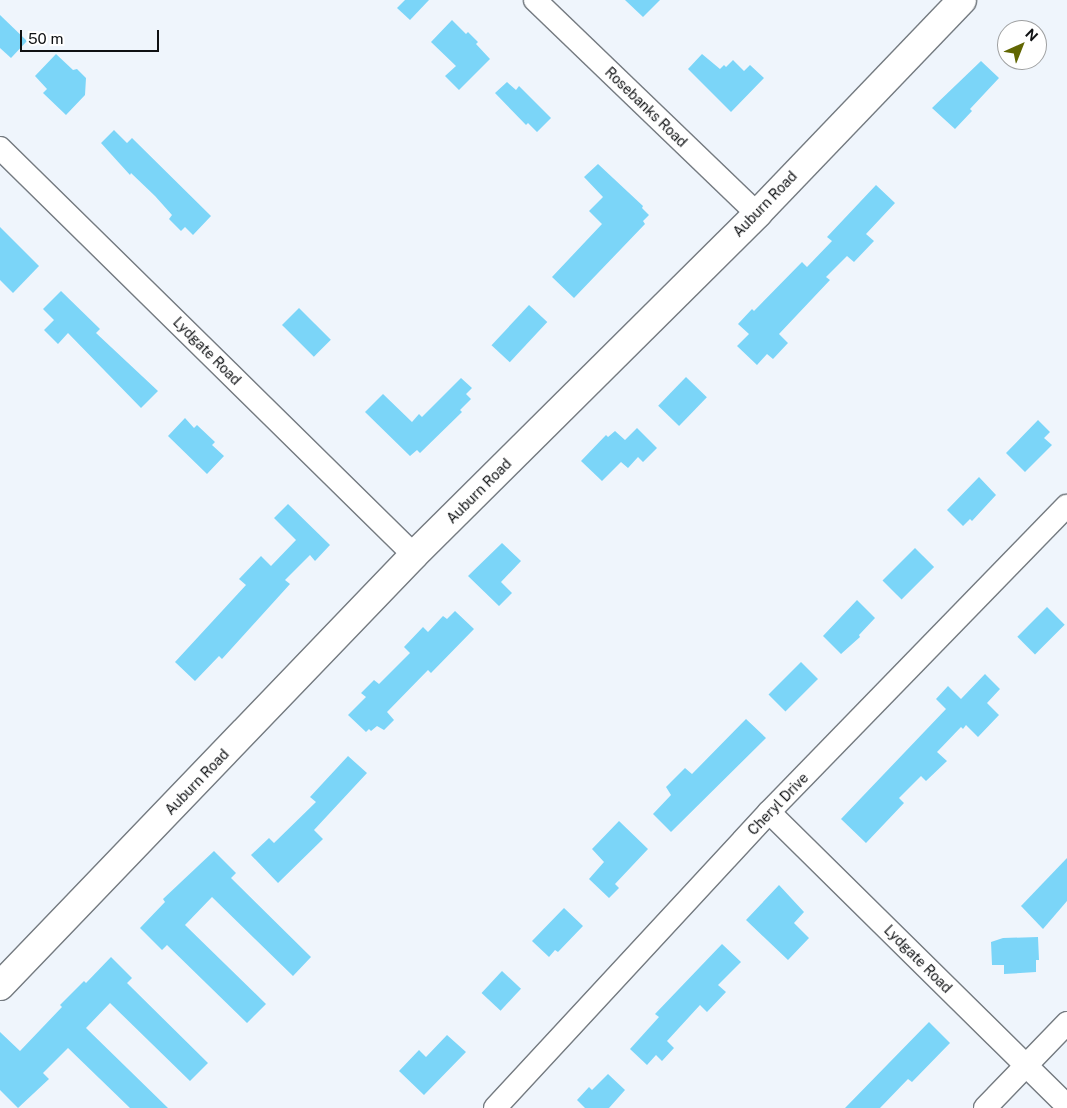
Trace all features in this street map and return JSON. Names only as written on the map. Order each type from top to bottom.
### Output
[{"type":"street","name":"Rosebanks Road","points":[[535,0],[757,214]]},
{"type":"street","name":"Auburn Road","points":[[0,986],[414,555],[757,214],[962,0]]},
{"type":"street","name":"Lydgate Road","points":[[0,148],[414,555]]},
{"type":"street","name":"Cheryl Drive","points":[[495,1108],[769,812],[1067,506]]},
{"type":"street","name":"Lydgate Road","points":[[769,812],[1067,1106]]},
{"type":"street","points":[[985,1108],[1067,1023]]},
{"type":"building","points":[[405,0],[429,0],[410,20],[397,8]]},
{"type":"building","points":[[625,0],[660,0],[643,17]]},
{"type":"building","points":[[0,15],[27,41],[11,58],[0,48]]},
{"type":"building","points":[[452,20],[466,34],[468,32],[478,42],[476,44],[490,59],[459,90],[445,76],[456,66],[431,42]]},
{"type":"building","points":[[56,54],[73,70],[77,69],[86,78],[85,95],[66,115],[43,93],[47,89],[35,76]]},
{"type":"building","points":[[702,54],[720,69],[724,65],[726,67],[733,60],[744,71],[750,65],[764,78],[731,112],[688,69]]},
{"type":"building","points":[[981,61],[999,78],[970,109],[972,111],[955,129],[932,108]]},
{"type":"building","points":[[507,82],[516,90],[519,86],[551,118],[537,132],[528,123],[526,125],[495,93]]},
{"type":"building","points":[[114,130],[127,143],[132,138],[211,216],[193,235],[185,227],[181,231],[169,219],[172,215],[155,196],[131,173],[130,175],[101,143]]},
{"type":"building","points":[[598,164],[643,206],[642,208],[649,215],[643,221],[645,224],[574,298],[552,277],[602,224],[589,211],[603,197],[584,177]]},
{"type":"building","points":[[876,185],[895,203],[866,234],[874,241],[854,262],[847,256],[826,277],[830,280],[779,334],[788,343],[773,359],[767,354],[757,365],[737,346],[749,334],[738,324],[752,309],[754,311],[802,262],[807,267],[832,241],[827,237]]},
{"type":"building","points":[[0,227],[39,266],[13,293],[0,280]]},
{"type":"building","points":[[61,291],[100,329],[96,333],[158,391],[141,408],[68,333],[58,344],[44,330],[54,320],[43,309]]},
{"type":"building","points":[[529,305],[547,322],[510,362],[491,345]]},
{"type":"building","points":[[299,308],[331,340],[314,357],[282,325]]},
{"type":"building","points":[[686,377],[707,397],[679,426],[658,406]]},
{"type":"building","points":[[461,378],[472,388],[466,394],[471,399],[460,410],[462,412],[420,453],[417,450],[410,456],[365,412],[383,394],[412,422],[419,414],[422,417]]},
{"type":"building","points":[[185,418],[194,428],[197,425],[215,442],[212,445],[224,456],[207,474],[168,436]]},
{"type":"building","points":[[1038,420],[1050,432],[1044,438],[1052,445],[1025,472],[1006,453]]},
{"type":"building","points":[[637,428],[657,448],[643,462],[638,457],[628,468],[621,462],[602,481],[581,461],[606,435],[608,437],[615,431],[625,440]]},
{"type":"building","points":[[979,477],[996,495],[972,521],[970,519],[963,526],[947,510]]},
{"type":"building","points":[[288,504],[330,545],[315,561],[310,555],[285,580],[290,584],[222,659],[219,656],[195,681],[175,662],[246,585],[239,579],[261,556],[271,566],[296,540],[274,518]]},
{"type":"building","points":[[502,543],[521,561],[501,582],[512,593],[499,606],[468,576]]},
{"type":"building","points":[[915,548],[934,567],[902,600],[882,581]]},
{"type":"building","points":[[857,600],[875,618],[859,635],[860,637],[841,654],[823,636]]},
{"type":"building","points":[[1047,607],[1065,625],[1035,654],[1017,637]]},
{"type":"building","points":[[455,611],[474,629],[431,673],[428,670],[387,712],[394,720],[384,730],[377,726],[371,731],[369,729],[366,732],[348,715],[366,697],[361,693],[374,680],[379,684],[410,653],[404,647],[423,627],[428,632],[443,616],[447,619]]},
{"type":"building","points":[[801,662],[818,679],[785,711],[768,695]]},
{"type":"building","points":[[985,674],[1000,689],[987,703],[999,715],[978,737],[966,725],[963,729],[961,727],[937,752],[947,761],[926,781],[921,776],[899,798],[904,803],[866,843],[841,819],[946,709],[936,699],[948,686],[961,699]]},
{"type":"building","points":[[746,719],[766,738],[671,832],[653,814],[671,795],[666,787],[685,768],[692,774]]},
{"type":"building","points":[[348,756],[367,773],[314,830],[323,839],[278,883],[251,855],[269,838],[274,843],[316,802],[310,797]]},
{"type":"building","points":[[619,821],[648,849],[615,884],[619,888],[609,898],[589,879],[604,862],[592,849]]},
{"type":"building","points":[[214,851],[236,873],[231,878],[311,957],[293,976],[212,897],[185,925],[266,1004],[247,1023],[167,945],[162,950],[140,928],[165,902],[163,899]]},
{"type":"building","points":[[1067,858],[1067,901],[1043,929],[1021,906]]},
{"type":"building","points":[[779,885],[804,912],[794,923],[809,938],[788,960],[746,920]]},
{"type":"building","points":[[564,908],[583,926],[558,952],[555,950],[549,957],[532,941]]},
{"type":"building","points":[[1038,937],[1039,960],[1036,960],[1036,972],[1004,974],[1004,965],[992,965],[991,942],[1003,938]]},
{"type":"building","points":[[722,944],[741,962],[718,985],[726,992],[707,1012],[700,1005],[667,1041],[674,1048],[662,1061],[656,1055],[647,1065],[630,1049],[659,1017],[655,1014]]},
{"type":"building","points":[[111,957],[132,978],[127,983],[208,1063],[190,1081],[110,1003],[86,1028],[168,1108],[130,1108],[68,1048],[43,1073],[49,1079],[18,1108],[0,1090],[0,1032],[20,1051],[62,1007],[60,1005],[84,981],[86,983]]},
{"type":"building","points":[[502,971],[521,989],[501,1011],[482,993]]},
{"type":"building","points":[[929,1022],[950,1043],[912,1082],[908,1079],[880,1108],[845,1108]]},
{"type":"building","points":[[447,1035],[466,1052],[424,1095],[399,1071],[419,1050],[426,1057]]},
{"type":"building","points":[[608,1074],[625,1090],[609,1108],[585,1108],[577,1100],[589,1087],[592,1090]]}]
